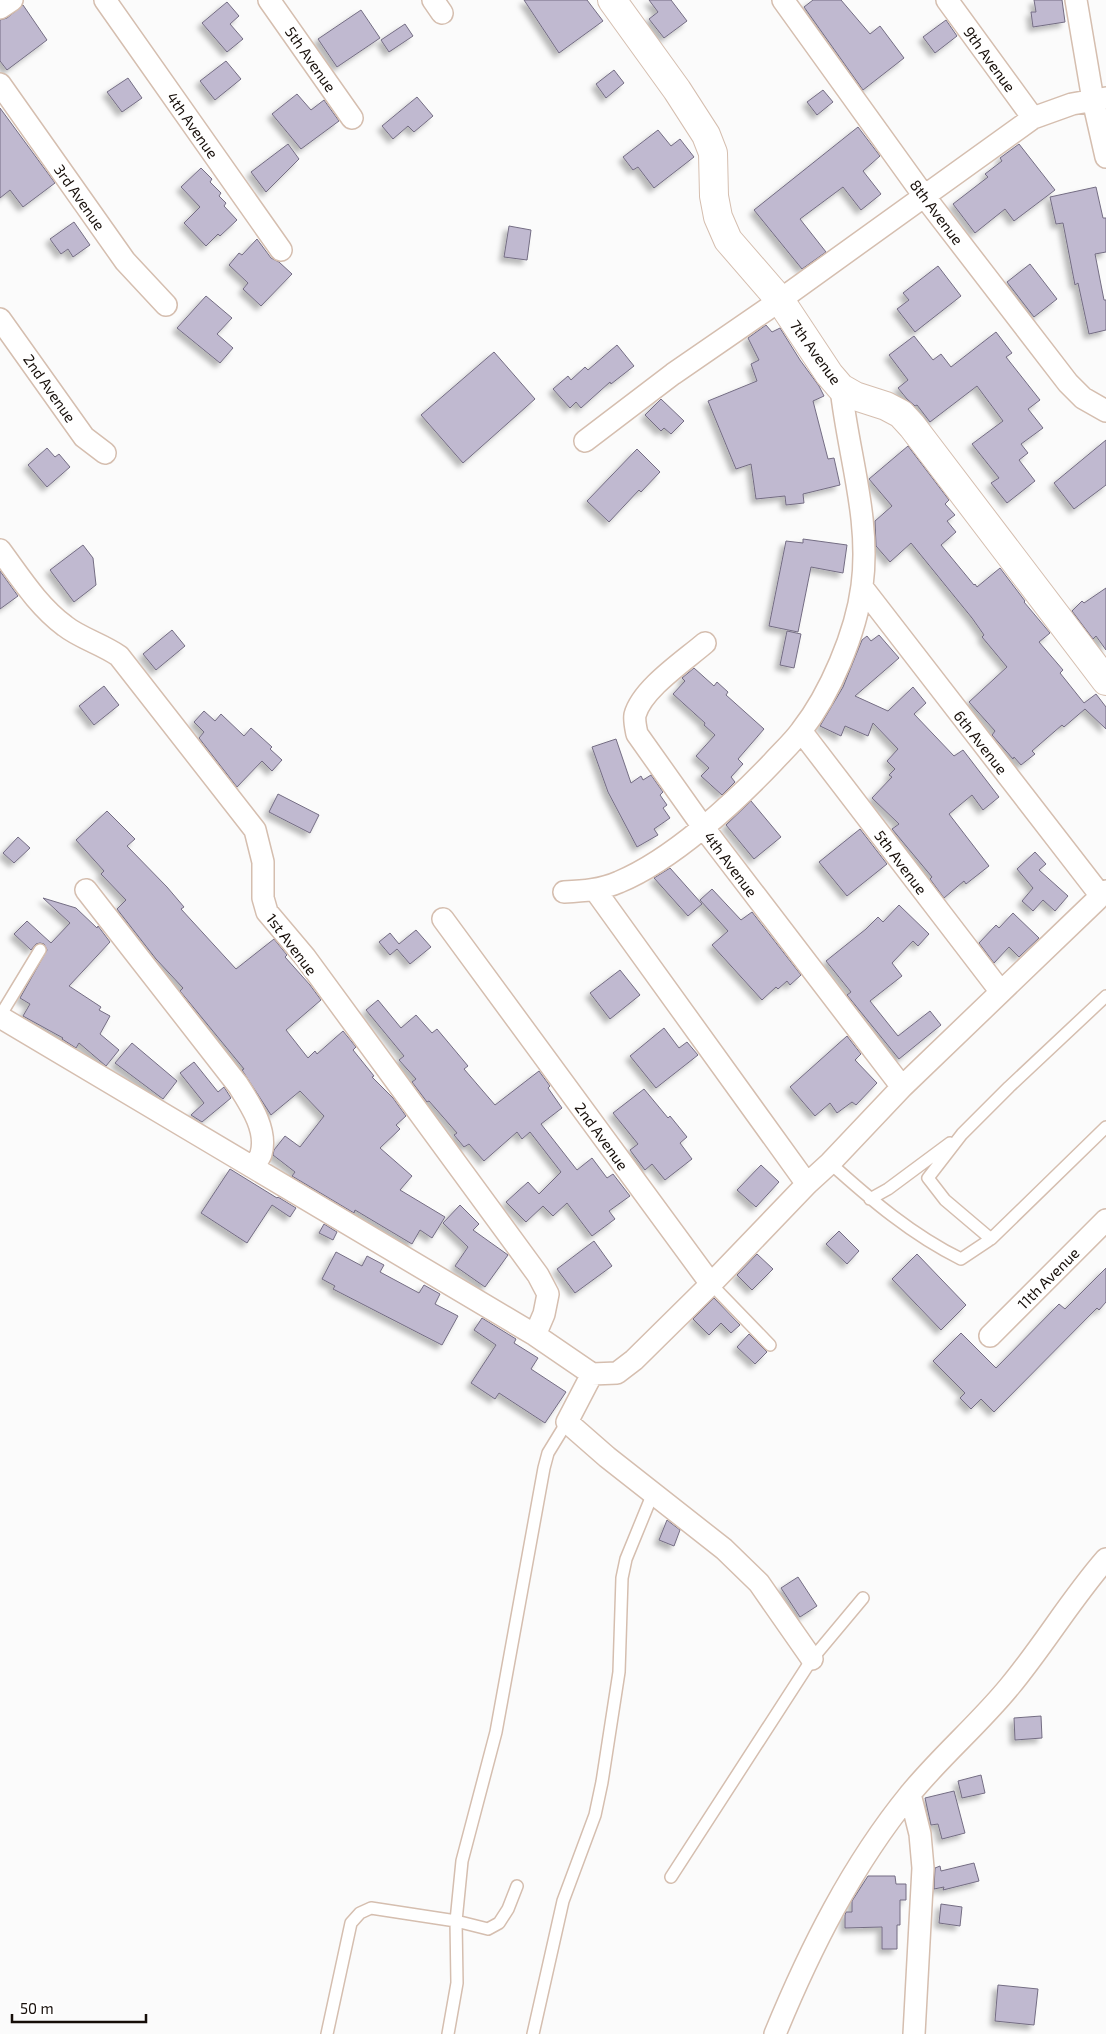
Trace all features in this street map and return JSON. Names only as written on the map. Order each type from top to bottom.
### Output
[{"type":"street","points":[[0,8],[12,0]]},
{"type":"street","name":"4th Avenue","points":[[105,0],[281,250]]},
{"type":"street","name":"5th Avenue","points":[[270,0],[352,118]]},
{"type":"street","name":"7th Avenue","points":[[612,0],[677,90],[706,135],[713,153],[714,196],[718,217],[728,240],[780,300],[829,374],[841,388],[855,396],[886,406],[900,414],[912,426],[1106,681]]},
{"type":"street","name":"8th Avenue","points":[[783,0],[924,196],[1068,383],[1084,398],[1106,411]]},
{"type":"street","name":"9th Avenue","points":[[947,0],[1033,118]]},
{"type":"street","points":[[1076,0],[1100,99],[1106,157]]},
{"type":"street","name":"3rd Avenue","points":[[0,84],[124,261],[166,305]]},
{"type":"street","points":[[585,442],[673,374],[780,300],[1033,118],[1072,104],[1100,99]]},
{"type":"street","name":"2nd Avenue","points":[[0,319],[84,437],[105,453]]},
{"type":"street","points":[[564,892],[595,890],[638,874],[703,827],[745,791],[802,731],[823,696],[845,654],[862,587],[864,555],[857,478],[844,418],[841,388]]},
{"type":"street","name":"1st Avenue","points":[[0,550],[35,598],[66,628],[104,646],[119,656],[255,830],[263,862],[263,898],[267,912],[305,957],[538,1275],[548,1294],[544,1314],[535,1335]]},
{"type":"street","name":"6th Avenue","points":[[862,587],[1103,894]]},
{"type":"street","name":"4th Avenue","points":[[704,643],[653,688],[639,704],[634,718],[638,734],[703,827],[902,1088]]},
{"type":"street","name":"5th Avenue","points":[[802,731],[1001,992]]},
{"type":"street","points":[[86,890],[232,1077],[255,1112],[262,1138],[261,1155],[252,1166]]},
{"type":"street","points":[[595,890],[807,1184]]},
{"type":"street","points":[[0,1016],[535,1335],[592,1374],[616,1373],[634,1360],[711,1284],[902,1088],[1103,894]]},
{"type":"street","name":"2nd Avenue","points":[[443,919],[711,1284]]},
{"type":"street","name":"11th Avenue","points":[[990,1336],[1106,1220]]},
{"type":"street","points":[[592,1374],[567,1422],[724,1549],[759,1583],[812,1659]]},
{"type":"street","points":[[775,2034],[799,1975],[863,1857],[910,1794],[999,1700],[1033,1658],[1067,1608],[1106,1559]]},
{"type":"street","points":[[910,1794],[920,1834],[924,1868],[914,2034]]},
{"type":"lane","points":[[0,1016],[40,950]]},
{"type":"lane","points":[[991,1239],[945,1200],[928,1178],[962,1134],[1106,996]]},
{"type":"lane","points":[[830,1163],[870,1199],[940,1248],[961,1259],[991,1239],[1106,1127]]},
{"type":"lane","points":[[870,1199],[888,1189],[962,1134]]},
{"type":"lane","name":"2nd Avenue","points":[[711,1284],[770,1345]]},
{"type":"lane","points":[[448,2034],[457,1983],[456,1921],[462,1861],[496,1732],[544,1468],[548,1453],[567,1422]]},
{"type":"lane","points":[[533,2034],[563,1901],[584,1849],[597,1807],[619,1672],[622,1578],[626,1559],[653,1493]]},
{"type":"lane","points":[[671,1877],[812,1659],[863,1598]]},
{"type":"lane","points":[[327,2034],[351,1923],[360,1913],[371,1908],[456,1921],[488,1928],[499,1923],[508,1909],[517,1886]]},
{"type":"building","points":[[524,0],[587,0],[603,21],[559,53]]},
{"type":"building","points":[[649,0],[671,0],[687,21],[664,38],[649,19],[658,12]]},
{"type":"building","points":[[813,0],[841,0],[870,34],[880,26],[904,58],[863,90],[804,7]]},
{"type":"building","points":[[1034,0],[1062,0],[1065,22],[1033,27],[1031,12],[1036,12]]},
{"type":"building","points":[[227,2],[239,16],[230,24],[243,39],[227,52],[202,23]]},
{"type":"building","points":[[23,5],[47,40],[7,70],[0,61],[0,20],[7,18]]},
{"type":"building","points":[[361,10],[380,38],[337,67],[318,39]]},
{"type":"building","points":[[946,20],[957,36],[935,53],[923,37]]},
{"type":"building","points":[[405,24],[413,36],[389,52],[381,40]]},
{"type":"building","points":[[226,61],[241,79],[215,100],[200,81]]},
{"type":"building","points":[[614,70],[624,83],[606,98],[596,84]]},
{"type":"building","points":[[128,78],[142,98],[122,112],[107,92]]},
{"type":"building","points":[[823,90],[833,102],[817,115],[807,102]]},
{"type":"building","points":[[297,94],[311,110],[324,100],[339,121],[301,149],[272,114]]},
{"type":"building","points":[[417,97],[433,116],[414,132],[408,126],[393,139],[382,126]]},
{"type":"building","points":[[0,108],[55,183],[23,207],[10,190],[0,198]]},
{"type":"building","points":[[858,127],[880,156],[863,171],[881,194],[861,210],[843,187],[800,219],[826,252],[802,269],[754,210]]},
{"type":"building","points":[[658,130],[671,146],[680,139],[694,157],[654,188],[638,167],[633,170],[623,157]]},
{"type":"building","points":[[288,144],[299,159],[266,192],[251,172]]},
{"type":"building","points":[[1019,144],[1055,190],[1014,221],[1005,209],[975,233],[953,204],[988,177],[985,174],[1002,161],[1000,158]]},
{"type":"building","points":[[201,168],[212,179],[210,182],[221,193],[219,196],[226,203],[224,206],[237,220],[206,246],[184,223],[200,207],[181,187]]},
{"type":"building","points":[[1096,187],[1103,218],[1106,218],[1106,252],[1095,254],[1104,300],[1106,300],[1106,330],[1089,334],[1078,283],[1075,285],[1063,223],[1056,224],[1050,197]]},
{"type":"building","points":[[74,222],[90,245],[73,257],[68,249],[61,254],[50,239]]},
{"type":"building","points":[[509,226],[531,230],[527,260],[504,257]]},
{"type":"building","points":[[257,239],[271,258],[279,262],[292,274],[261,306],[243,289],[248,283],[229,265],[239,253],[242,255]]},
{"type":"building","points":[[1030,264],[1057,299],[1034,317],[1007,282]]},
{"type":"building","points":[[938,266],[961,296],[915,332],[897,309],[909,300],[903,293]]},
{"type":"building","points":[[206,296],[232,318],[217,334],[233,348],[220,363],[177,328]]},
{"type":"building","points":[[766,325],[772,332],[780,328],[824,396],[813,401],[828,459],[834,458],[840,485],[803,494],[804,503],[786,505],[785,496],[756,499],[751,464],[736,469],[708,401],[757,381],[751,364],[759,360],[748,338]]},
{"type":"building","points":[[996,332],[1012,353],[1006,357],[1040,400],[1028,409],[1043,428],[1021,444],[1028,453],[1019,460],[1035,481],[1007,503],[991,483],[999,478],[972,444],[1003,421],[977,386],[930,422],[917,405],[915,406],[907,399],[898,388],[908,380],[889,355],[914,336],[933,360],[941,354],[951,367]]},
{"type":"building","points":[[617,345],[634,366],[611,384],[610,382],[581,408],[576,402],[570,408],[553,389],[568,376],[571,380],[585,367],[588,370]]},
{"type":"building","points":[[494,352],[535,399],[463,463],[421,415]]},
{"type":"building","points":[[661,399],[684,421],[671,434],[664,428],[661,431],[645,415]]},
{"type":"building","points":[[1106,440],[1106,485],[1074,509],[1054,483]]},
{"type":"building","points":[[908,446],[949,500],[945,504],[955,515],[947,521],[956,532],[941,545],[977,587],[1000,568],[1024,602],[1050,633],[1039,642],[1063,670],[1060,673],[1084,703],[1096,694],[1106,707],[1106,729],[1085,709],[1064,727],[1062,725],[1032,751],[1035,754],[1021,765],[1014,757],[1013,759],[992,735],[995,731],[969,702],[1007,667],[982,637],[984,635],[972,618],[911,543],[890,562],[876,546],[875,521],[892,506],[869,479]]},
{"type":"building","points":[[47,448],[55,457],[59,454],[70,467],[47,487],[28,465]]},
{"type":"building","points":[[637,449],[660,472],[641,492],[639,490],[609,522],[587,501]]},
{"type":"building","points":[[803,539],[847,545],[843,573],[811,567],[798,632],[769,626],[786,541],[803,543]]},
{"type":"building","points":[[83,545],[93,558],[96,585],[74,602],[50,570]]},
{"type":"building","points":[[0,571],[18,596],[0,609]]},
{"type":"building","points":[[1106,588],[1106,650],[1096,636],[1093,639],[1072,611],[1082,601],[1084,603]]},
{"type":"building","points":[[172,630],[185,646],[156,670],[143,654]]},
{"type":"building","points":[[787,631],[801,634],[794,668],[780,665]]},
{"type":"building","points":[[879,635],[899,658],[855,696],[888,711],[913,687],[926,703],[914,714],[954,756],[963,750],[999,797],[983,810],[972,795],[949,814],[989,866],[966,884],[964,881],[944,898],[930,879],[932,877],[892,829],[899,824],[872,798],[892,777],[889,775],[895,769],[887,761],[898,749],[873,723],[868,736],[845,726],[841,736],[820,726],[843,687],[862,640],[867,636],[871,641]]},
{"type":"building","points":[[694,668],[714,686],[717,682],[728,692],[726,695],[764,729],[738,759],[743,764],[731,777],[735,782],[722,795],[701,776],[709,768],[696,756],[715,735],[704,725],[705,723],[673,694],[685,681],[682,678]]},
{"type":"building","points":[[104,686],[119,705],[94,725],[79,706]]},
{"type":"building","points":[[204,711],[215,721],[221,714],[244,736],[251,728],[272,747],[270,749],[282,760],[272,771],[262,761],[237,787],[199,738],[204,732],[194,722]]},
{"type":"building","points":[[616,739],[631,783],[641,776],[643,780],[651,775],[663,792],[660,795],[667,805],[663,808],[670,818],[654,829],[658,835],[637,847],[608,792],[592,747]]},
{"type":"building","points":[[278,794],[319,815],[310,833],[269,812]]},
{"type":"building","points":[[751,801],[781,837],[754,859],[726,825]]},
{"type":"building","points":[[107,811],[135,839],[127,846],[167,887],[184,907],[181,909],[236,969],[274,939],[287,955],[285,957],[310,985],[321,1000],[286,1030],[308,1058],[315,1051],[317,1054],[343,1031],[356,1047],[353,1050],[374,1076],[372,1077],[393,1098],[406,1116],[396,1125],[400,1129],[380,1148],[412,1176],[400,1190],[445,1217],[432,1238],[420,1230],[412,1244],[355,1210],[354,1213],[292,1176],[295,1172],[273,1155],[274,1150],[285,1136],[300,1147],[324,1116],[300,1091],[271,1115],[242,1070],[244,1069],[180,991],[183,988],[156,959],[117,909],[126,900],[101,874],[104,871],[76,840]]},
{"type":"building","points":[[860,829],[887,864],[847,896],[819,862]]},
{"type":"building","points":[[18,837],[30,848],[14,863],[3,853]]},
{"type":"building","points":[[1035,852],[1046,864],[1039,870],[1068,896],[1055,911],[1043,900],[1033,911],[1022,901],[1033,888],[1017,869]]},
{"type":"building","points":[[670,868],[702,904],[688,916],[654,878]]},
{"type":"building","points":[[712,889],[741,920],[752,912],[801,975],[790,985],[787,981],[778,989],[776,987],[762,1000],[712,945],[728,931],[700,900]]},
{"type":"building","points":[[43,898],[76,908],[97,928],[98,926],[110,942],[69,986],[101,1007],[99,1010],[110,1016],[100,1034],[119,1050],[106,1066],[79,1043],[76,1048],[63,1038],[23,1016],[30,1004],[20,998],[47,950],[44,944],[40,943],[36,944],[31,950],[14,934],[27,921],[51,943],[70,923]]},
{"type":"building","points":[[899,905],[929,934],[918,946],[913,941],[892,963],[902,976],[870,1001],[898,1036],[930,1011],[941,1025],[899,1059],[847,995],[851,992],[826,961],[878,917],[883,922]]},
{"type":"building","points":[[1013,913],[1039,938],[1019,957],[1009,947],[994,963],[979,943],[996,925],[999,928]]},
{"type":"building","points":[[416,930],[431,947],[410,964],[397,949],[390,955],[379,942],[390,933],[399,944]]},
{"type":"building","points":[[620,970],[640,995],[610,1019],[590,993]]},
{"type":"building","points":[[378,1000],[401,1028],[416,1015],[432,1033],[437,1029],[468,1066],[464,1069],[495,1105],[539,1071],[562,1108],[541,1124],[577,1170],[592,1158],[607,1178],[613,1174],[630,1196],[609,1211],[615,1219],[592,1236],[567,1203],[553,1216],[543,1206],[526,1222],[506,1202],[528,1182],[539,1194],[561,1172],[530,1132],[522,1139],[517,1132],[484,1161],[469,1144],[464,1147],[454,1135],[457,1133],[429,1101],[427,1102],[412,1082],[416,1079],[399,1060],[404,1056],[366,1010]]},
{"type":"building","points":[[664,1028],[679,1048],[687,1042],[698,1055],[656,1088],[630,1056]]},
{"type":"building","points":[[847,1036],[861,1054],[855,1060],[877,1083],[856,1105],[852,1102],[837,1113],[830,1103],[815,1116],[790,1087]]},
{"type":"building","points":[[132,1043],[177,1081],[163,1099],[115,1063]]},
{"type":"building","points":[[194,1062],[218,1092],[224,1087],[231,1098],[202,1122],[191,1115],[204,1103],[180,1073]]},
{"type":"building","points":[[644,1089],[687,1137],[680,1143],[692,1159],[665,1180],[652,1164],[645,1170],[630,1150],[638,1144],[613,1113]]},
{"type":"building","points":[[761,1165],[779,1182],[756,1207],[737,1190]]},
{"type":"building","points":[[230,1169],[296,1208],[290,1217],[272,1205],[247,1243],[201,1213]]},
{"type":"building","points":[[460,1205],[479,1224],[473,1230],[508,1255],[485,1287],[455,1266],[468,1247],[443,1223]]},
{"type":"building","points":[[324,1224],[337,1232],[333,1240],[319,1233]]},
{"type":"building","points":[[839,1231],[859,1251],[847,1264],[826,1244]]},
{"type":"building","points":[[594,1241],[612,1266],[575,1293],[557,1269]]},
{"type":"building","points":[[336,1252],[362,1266],[367,1256],[384,1265],[380,1272],[419,1293],[424,1285],[440,1294],[435,1304],[458,1316],[442,1345],[333,1289],[335,1286],[322,1279]]},
{"type":"building","points":[[757,1254],[773,1269],[752,1290],[737,1275]]},
{"type":"building","points":[[917,1254],[966,1305],[941,1330],[892,1279]]},
{"type":"building","points":[[1106,1268],[1106,1302],[1099,1310],[1097,1308],[994,1412],[981,1399],[971,1409],[960,1398],[965,1393],[933,1361],[961,1333],[996,1368],[1059,1304],[1065,1309]]},
{"type":"building","points":[[714,1298],[740,1325],[731,1333],[721,1323],[709,1335],[693,1319]]},
{"type":"building","points":[[482,1318],[516,1339],[514,1343],[538,1358],[531,1369],[566,1392],[545,1423],[499,1393],[495,1399],[471,1383],[496,1345],[474,1330]]},
{"type":"building","points":[[749,1334],[767,1352],[755,1364],[737,1347]]},
{"type":"building","points":[[667,1520],[680,1530],[674,1546],[659,1540]]},
{"type":"building","points":[[798,1577],[817,1606],[800,1617],[781,1588]]},
{"type":"building","points":[[1041,1716],[1042,1738],[1015,1740],[1014,1718]]},
{"type":"building","points":[[981,1775],[985,1793],[962,1798],[958,1781]]},
{"type":"building","points":[[954,1791],[965,1833],[942,1839],[938,1824],[931,1825],[925,1798]]},
{"type":"building","points":[[974,1863],[979,1881],[943,1890],[944,1887],[934,1889],[935,1868],[940,1866],[941,1871]]},
{"type":"building","points":[[868,1876],[895,1876],[896,1884],[906,1884],[906,1900],[900,1900],[900,1925],[897,1925],[897,1949],[882,1949],[882,1927],[845,1928],[846,1912],[852,1912],[852,1901]]},
{"type":"building","points":[[941,1904],[962,1907],[960,1926],[939,1923]]},
{"type":"building","points":[[998,1985],[1038,1989],[1034,2025],[995,2021]]}]
